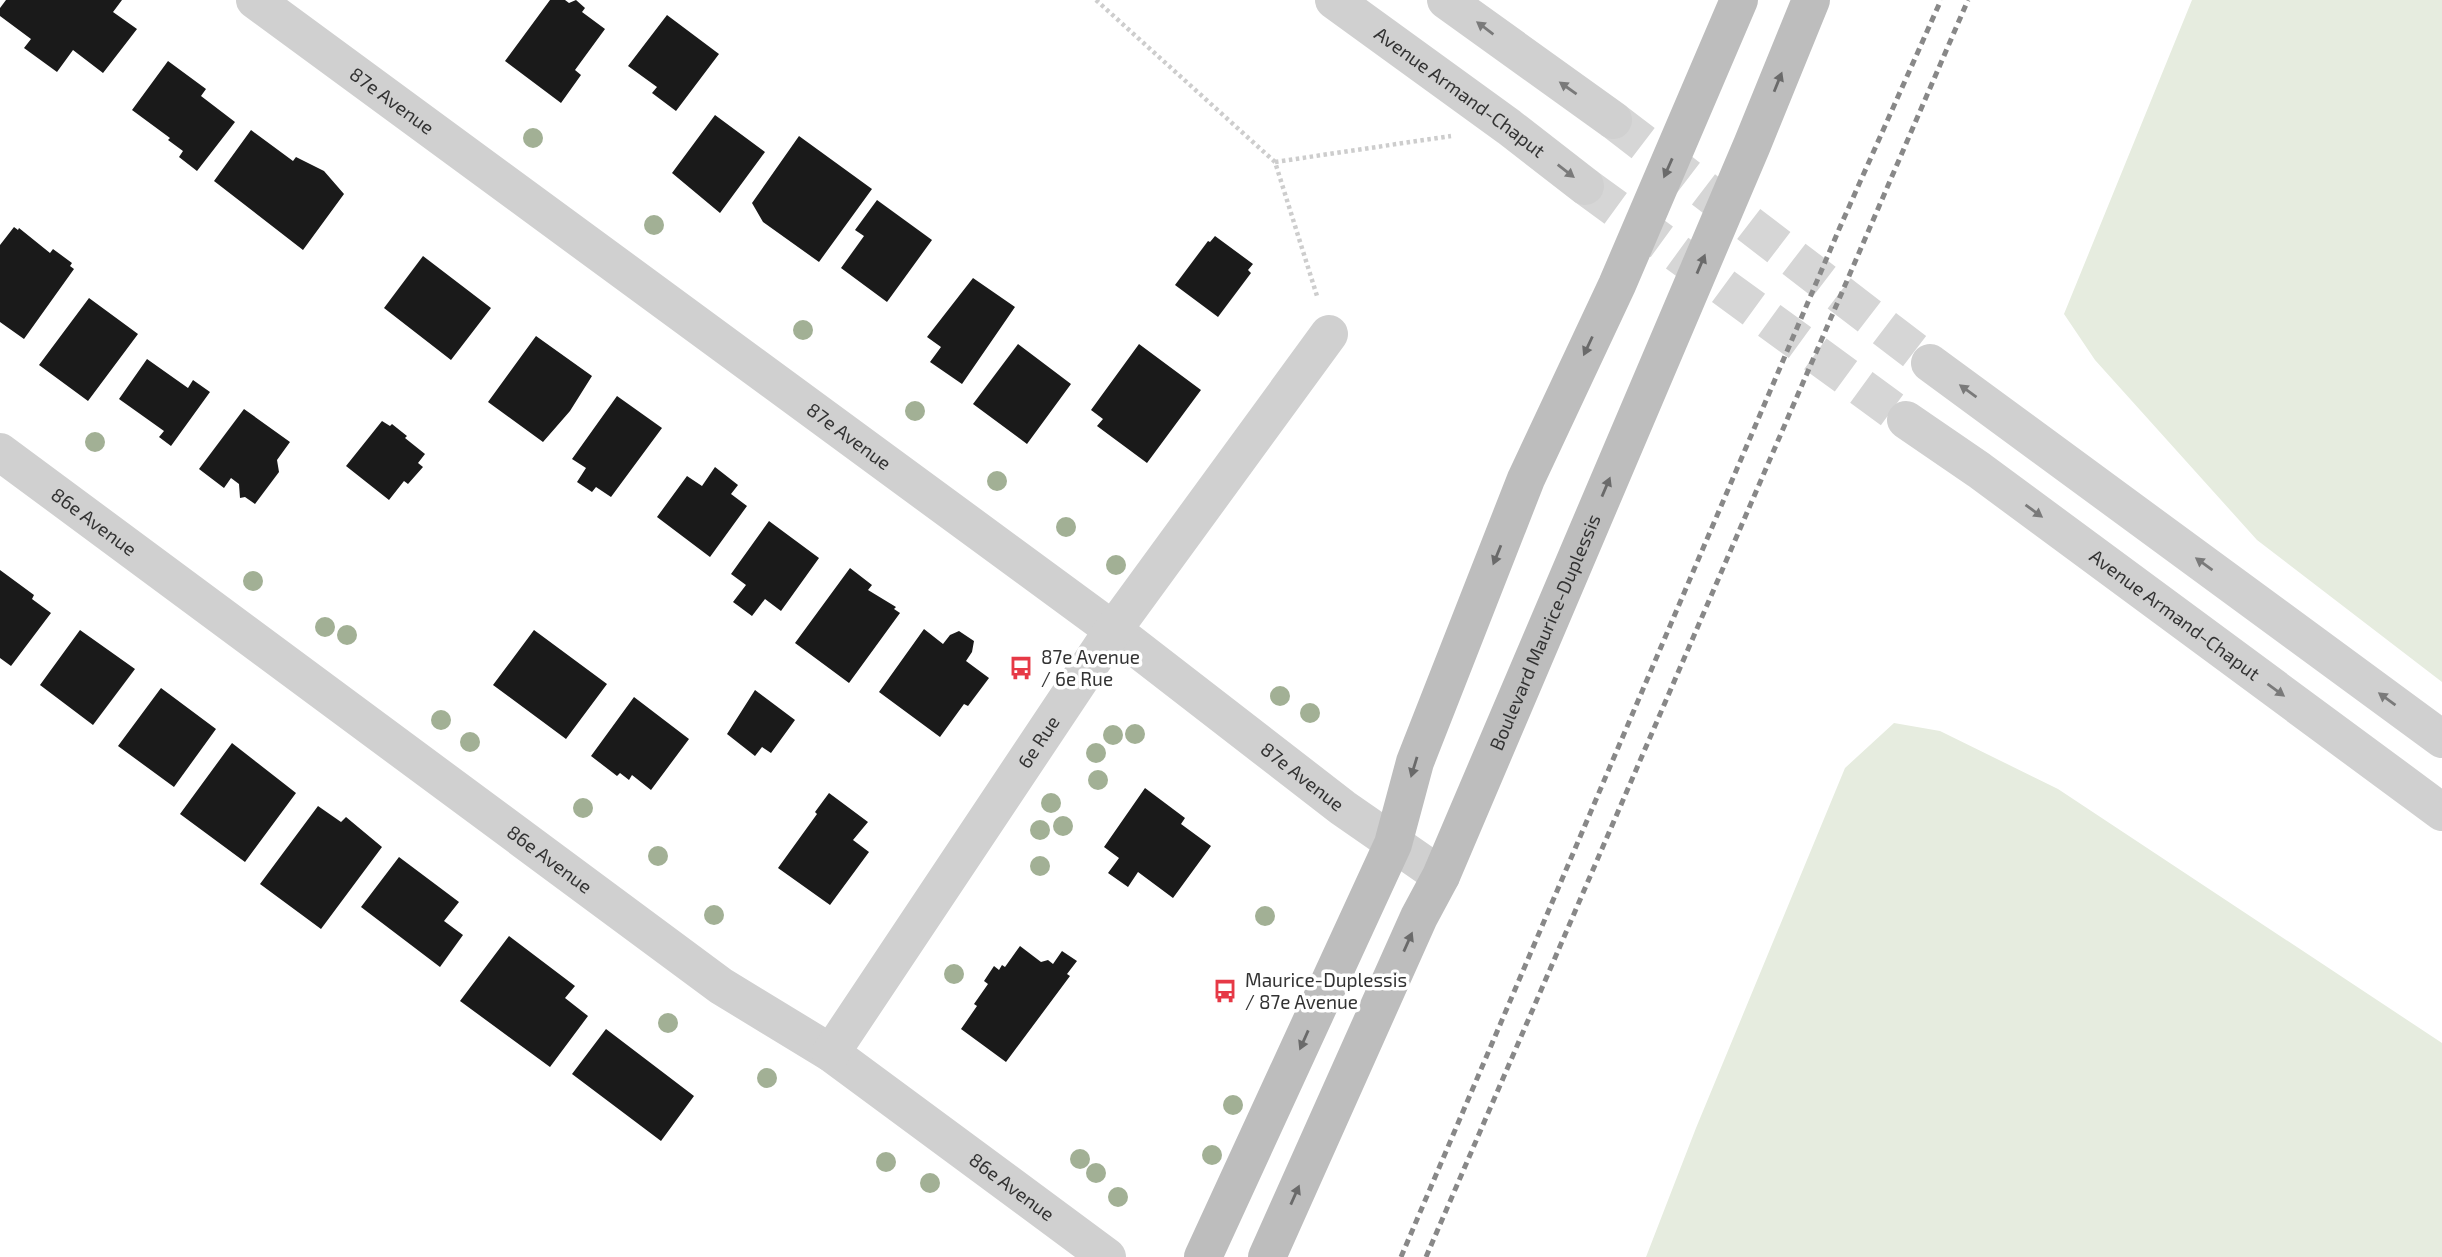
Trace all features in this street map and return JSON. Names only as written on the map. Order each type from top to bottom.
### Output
[{"type":"street","name":"87e Avenue","points":[[255,0],[1113,630],[1333,801],[1441,876]]},
{"type":"street","name":"Avenue Armand-Chaput","points":[[1334,0],[1509,127],[1585,186]]},
{"type":"street","points":[[1446,0],[1613,120]]},
{"type":"street","points":[[1203,1257],[1393,844],[1415,762],[1526,479],[1617,285],[1739,0]]},
{"type":"street","name":"Boulevard Maurice-Duplessis","points":[[1267,1257],[1419,917],[1441,876],[1811,0]]},
{"type":"street","name":"6e Rue","points":[[831,1053],[1113,630],[1329,334]]},
{"type":"street","points":[[1930,363],[2442,739]]},
{"type":"street","name":"Avenue Armand-Chaput","points":[[1906,419],[2442,812]]},
{"type":"street","name":"86e Avenue","points":[[0,452],[721,986],[831,1053],[1107,1257]]},
{"type":"path","points":[[1096,0],[1275,162],[1329,334]]},
{"type":"path","points":[[1275,162],[1509,127]]},
{"type":"shaded area","points":[[2192,0],[2442,0],[2442,682],[2257,540],[2095,360],[2064,314]]},
{"type":"shaded area","points":[[1894,723],[1940,731],[2058,789],[2442,1043],[2442,1257],[1646,1257],[1696,1128],[1845,768]]},
{"type":"building","points":[[6,0],[122,0],[113,12],[137,29],[103,73],[73,50],[57,72],[24,48],[31,39],[0,16],[0,8]]},
{"type":"building","points":[[550,0],[565,0],[569,3],[576,0],[585,8],[582,12],[605,29],[575,70],[581,75],[561,103],[505,61]]},
{"type":"building","points":[[667,15],[719,54],[676,111],[652,93],[657,87],[628,66]]},
{"type":"building","points":[[168,61],[206,89],[201,96],[235,122],[197,171],[179,157],[183,151],[168,140],[170,138],[132,110]]},
{"type":"building","points":[[715,115],[765,152],[720,213],[672,173]]},
{"type":"building","points":[[251,130],[293,161],[296,157],[324,171],[344,194],[303,250],[214,181]]},
{"type":"building","points":[[799,136],[872,189],[819,262],[763,222],[752,203]]},
{"type":"building","points":[[877,200],[932,240],[887,302],[841,268],[864,236],[855,230]]},
{"type":"building","points":[[14,227],[18,230],[19,228],[50,253],[53,249],[72,263],[70,266],[74,269],[24,339],[0,322],[0,245]]},
{"type":"building","points":[[1215,236],[1253,264],[1248,270],[1251,273],[1218,317],[1175,285],[1208,241]]},
{"type":"building","points":[[423,256],[491,308],[451,360],[384,308]]},
{"type":"building","points":[[973,278],[1015,307],[962,384],[930,362],[941,347],[927,337]]},
{"type":"building","points":[[89,298],[138,334],[88,401],[39,365]]},
{"type":"building","points":[[536,336],[592,376],[570,411],[543,442],[488,402]]},
{"type":"building","points":[[1018,344],[1071,384],[1027,444],[973,404]]},
{"type":"building","points":[[1139,344],[1201,390],[1147,463],[1097,426],[1103,419],[1091,410]]},
{"type":"building","points":[[147,359],[188,388],[193,380],[210,392],[171,446],[159,437],[164,431],[119,399]]},
{"type":"building","points":[[617,396],[662,428],[611,497],[596,487],[592,492],[577,482],[586,468],[572,459]]},
{"type":"building","points":[[244,409],[290,442],[277,460],[279,472],[255,504],[245,497],[240,498],[239,484],[231,478],[224,488],[199,469]]},
{"type":"building","points":[[382,421],[390,426],[392,424],[425,454],[418,463],[423,467],[408,484],[404,481],[389,500],[346,466]]},
{"type":"building","points":[[715,467],[738,485],[731,494],[747,506],[710,557],[657,517],[687,476],[702,486]]},
{"type":"building","points":[[769,521],[819,558],[781,611],[765,599],[752,616],[733,602],[746,585],[731,574]]},
{"type":"building","points":[[850,568],[872,585],[868,590],[896,607],[894,609],[900,613],[849,683],[795,643]]},
{"type":"building","points":[[0,570],[34,595],[32,599],[51,613],[11,666],[0,658]]},
{"type":"building","points":[[924,629],[943,644],[950,635],[959,631],[974,641],[972,652],[966,661],[989,678],[968,706],[964,704],[940,737],[879,692]]},
{"type":"building","points":[[80,630],[135,669],[93,725],[40,685]]},
{"type":"building","points":[[534,630],[607,684],[566,739],[493,685]]},
{"type":"building","points":[[161,688],[216,729],[174,787],[118,746]]},
{"type":"building","points":[[755,690],[795,720],[771,753],[762,747],[755,756],[727,734]]},
{"type":"building","points":[[634,697],[689,739],[651,790],[632,775],[629,780],[620,773],[617,776],[591,756]]},
{"type":"building","points":[[232,743],[296,793],[245,862],[180,814]]},
{"type":"building","points":[[1145,788],[1185,818],[1181,824],[1211,846],[1173,898],[1138,872],[1128,887],[1108,873],[1119,858],[1104,847]]},
{"type":"building","points":[[829,793],[868,822],[853,840],[869,852],[830,905],[778,868]]},
{"type":"building","points":[[318,806],[341,822],[346,817],[382,847],[321,929],[260,884]]},
{"type":"building","points":[[399,857],[459,902],[444,921],[463,935],[440,967],[361,907]]},
{"type":"building","points":[[509,936],[575,986],[565,998],[588,1016],[550,1067],[460,1001]]},
{"type":"building","points":[[1020,946],[1041,962],[1048,960],[1053,964],[1062,951],[1077,961],[1067,974],[1070,976],[1006,1062],[961,1029],[977,1006],[974,1004],[988,984],[984,981],[994,966],[999,970],[1002,965],[1005,967]]},
{"type":"building","points":[[606,1029],[694,1096],[661,1141],[572,1074]]},
{"type":"tunnel","points":[[1613,120],[1930,363]]},
{"type":"tunnel","points":[[1585,186],[1906,420]]},
{"type":"railway","points":[[1401,1257],[1840,227],[1941,0]]},
{"type":"railway","points":[[1426,1257],[1968,0]]},
{"type":"place","name":"87e Avenue / 6e Rue","points":[[1021,668]]},
{"type":"place","name":"Maurice-Duplessis / 87e Avenue","points":[[1225,991]]}]
